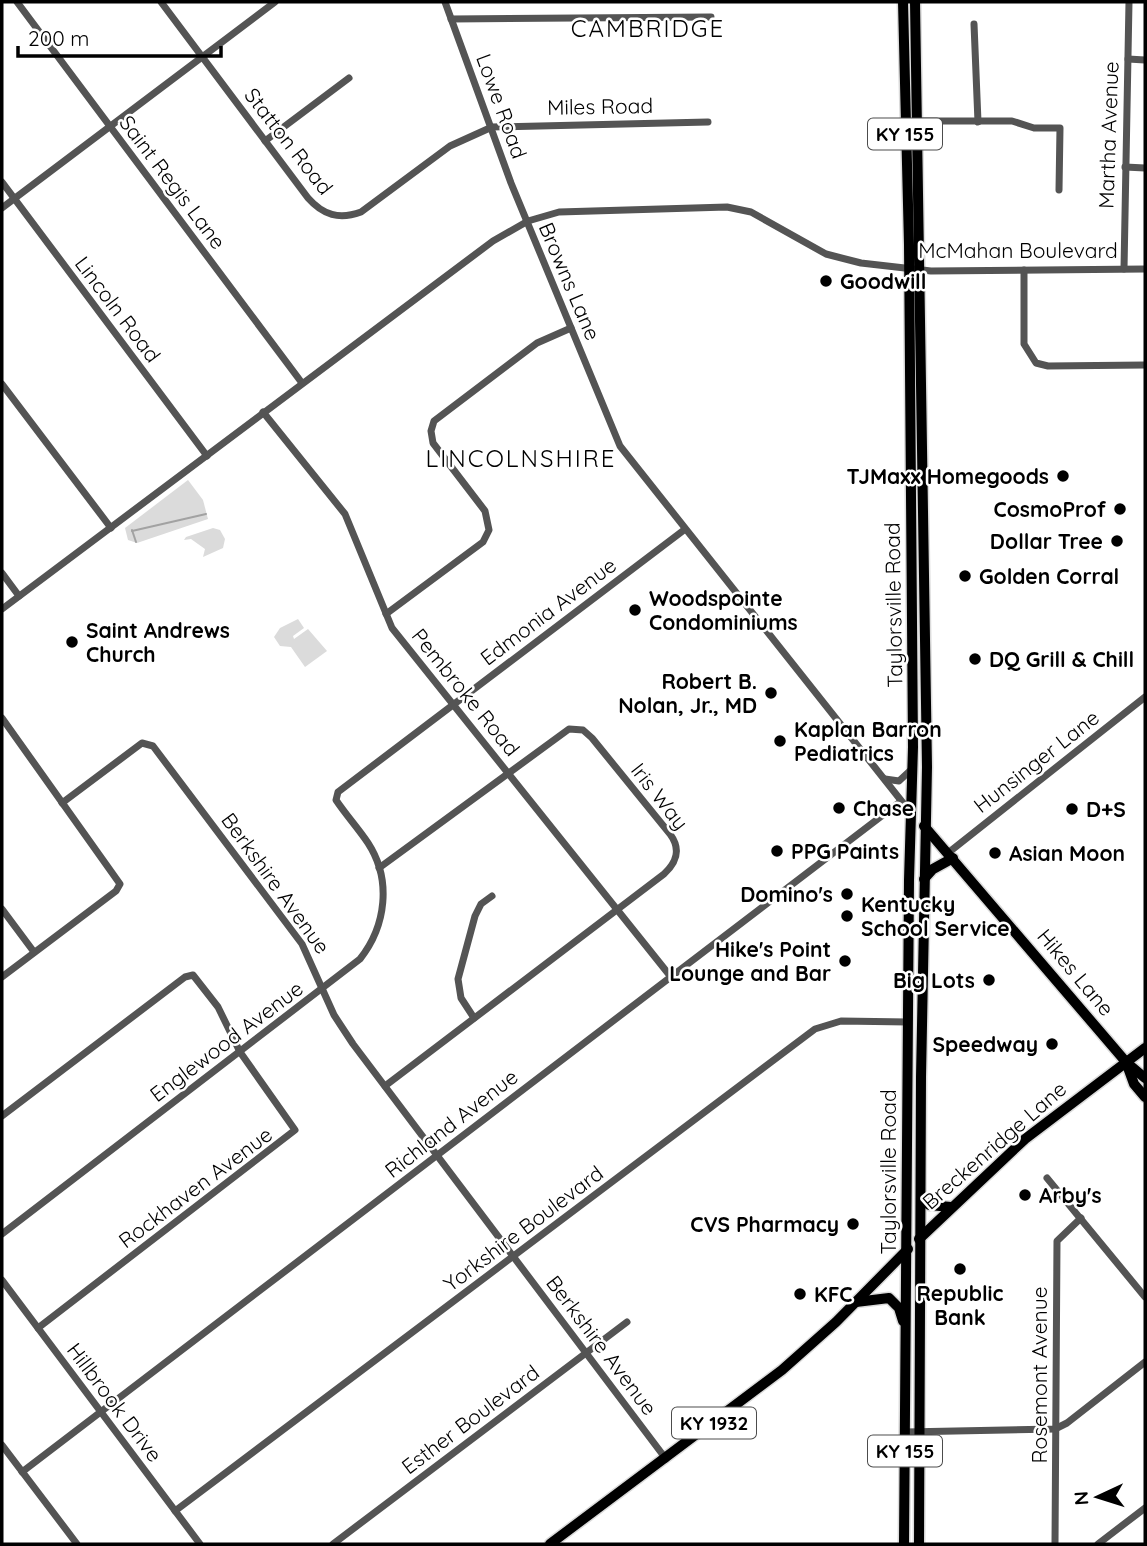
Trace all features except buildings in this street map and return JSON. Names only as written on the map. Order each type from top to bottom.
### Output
[{"type":"main road","name":"Taylorsville Road","points":[[903,2],[927,767],[920,1238],[919,1544]]},
{"type":"main road","name":"Taylorsville Road","points":[[904,1544],[913,768],[913,268],[917,121],[915,2]]},
{"type":"main road","name":"Hikes Lane","points":[[911,814],[951,856],[1126,1062],[1145,1078]]},
{"type":"main road","points":[[924,879],[951,856]]},
{"type":"main road","name":"Breckenridge Lane","points":[[550,1544],[782,1370],[856,1303],[951,1207],[1031,1134],[1145,1048]]},
{"type":"main road","name":"Hikes Lane","points":[[1126,1062],[1134,1084],[1145,1097]]},
{"type":"main road","points":[[921,1195],[929,1205],[951,1207]]},
{"type":"main road","points":[[856,1303],[880,1297],[895,1301],[906,1335]]},
{"type":"street","name":"Saint Regis Lane","points":[[16,2],[302,383]]},
{"type":"street","name":"Statton Road","points":[[161,2],[313,204],[325,213],[343,217],[366,208],[450,146],[492,127]]},
{"type":"street","points":[[2,208],[275,2]]},
{"type":"street","name":"Lowe Road","points":[[444,2],[528,221]]},
{"type":"street","name":"Martha Avenue","points":[[1124,269],[1129,2]]},
{"type":"street","points":[[451,19],[711,16]]},
{"type":"street","points":[[974,23],[978,122]]},
{"type":"street","points":[[1128,60],[1145,60]]},
{"type":"street","points":[[265,141],[349,78]]},
{"type":"street","points":[[917,121],[1012,121],[1034,128],[1060,128],[1059,190]]},
{"type":"street","name":"Miles Road","points":[[492,127],[708,122]]},
{"type":"street","points":[[1125,167],[1145,168]]},
{"type":"street","name":"Lincoln Road","points":[[2,183],[206,456]]},
{"type":"street","name":"McMahan Boulevard","points":[[528,221],[579,210],[727,207],[751,212],[826,254],[844,260],[913,268],[1145,269]]},
{"type":"street","name":"Browns Lane","points":[[2,610],[494,241],[528,221],[620,446],[911,814]]},
{"type":"street","points":[[1024,270],[1024,344],[1030,359],[1048,366],[1145,365]]},
{"type":"street","points":[[386,614],[483,542],[489,530],[487,515],[433,443],[431,431],[434,421],[537,342],[571,328]]},
{"type":"street","points":[[2,384],[111,528]]},
{"type":"street","name":"Pembroke Road","points":[[263,412],[345,514],[392,628],[671,977]]},
{"type":"street","name":"Edmonia Avenue","points":[[336,798],[338,792],[684,530]]},
{"type":"street","points":[[2,573],[19,596]]},
{"type":"street","name":"Hunsinger Lane","points":[[951,856],[1145,697]]},
{"type":"street","points":[[2,718],[120,884],[116,891],[2,977]]},
{"type":"street","points":[[2,736],[10,729]]},
{"type":"street","name":"Iris Way","points":[[379,868],[562,732],[583,730],[670,834],[677,850],[673,864],[618,909],[385,1086]]},
{"type":"street","name":"Berkshire Avenue","points":[[62,803],[144,742],[153,746],[302,944],[343,1031],[666,1459]]},
{"type":"street","points":[[884,779],[899,781],[913,768]]},
{"type":"street","name":"Englewood Avenue","points":[[2,1234],[360,959],[375,934],[383,903],[379,868],[369,844],[336,798]]},
{"type":"street","name":"Richland Avenue","points":[[22,1472],[900,802]]},
{"type":"street","points":[[474,1018],[461,998],[458,979],[475,916],[481,904],[492,896]]},
{"type":"street","points":[[2,909],[33,952]]},
{"type":"street","points":[[2,1116],[189,975],[197,977],[212,998],[240,1052]]},
{"type":"street","name":"Yorkshire Boulevard","points":[[175,1511],[815,1029],[841,1021],[908,1022]]},
{"type":"street","name":"Rockhaven Avenue","points":[[38,1328],[293,1134],[291,1122],[240,1052]]},
{"type":"street","points":[[1046,1178],[1145,1297]]},
{"type":"street","name":"Rosemont Avenue","points":[[1055,1544],[1057,1238],[1081,1218]]},
{"type":"street","name":"Hillbrook Drive","points":[[2,1280],[200,1544]]},
{"type":"street","name":"Esther Boulevard","points":[[333,1544],[627,1322]]},
{"type":"street","points":[[905,1432],[1055,1429],[1068,1423],[1145,1363]]},
{"type":"street","points":[[2,1445],[77,1544]]},
{"type":"street","points":[[1098,1544],[1145,1508]]},
{"type":"shaded area","points":[[188,480],[203,500],[208,519],[137,543],[128,540],[125,528]]},
{"type":"shaded area","points":[[213,528],[220,530],[225,539],[223,548],[203,557],[205,549],[191,539],[184,540],[186,537]]},
{"type":"shaded area","points":[[298,619],[304,628],[293,636],[294,639],[308,629],[327,651],[305,667],[291,647],[280,646],[274,637],[280,628]]},
{"type":"waterway","points":[[132,531],[206,514]]},
{"type":"waterway","points":[[132,530],[136,542]]},
{"type":"place","name":"Goodwill","points":[[826,281]]},
{"type":"place","name":"TJMaxx Homegoods","points":[[1063,476]]},
{"type":"place","name":"CosmoProf","points":[[1120,509]]},
{"type":"place","name":"Dollar Tree","points":[[1117,541]]},
{"type":"place","name":"Golden Corral","points":[[965,576]]},
{"type":"place","name":"Woodspointe Condominiums","points":[[635,610]]},
{"type":"place","name":"Saint Andrews Church","points":[[72,642]]},
{"type":"place","name":"DQ Grill & Chill","points":[[975,659]]},
{"type":"place","name":"Robert B. Nolan, Jr., MD","points":[[771,693]]},
{"type":"place","name":"Kaplan Barron Pediatrics","points":[[780,741]]},
{"type":"place","name":"Chase","points":[[839,808]]},
{"type":"place","name":"D+S","points":[[1072,809]]},
{"type":"place","name":"PPG Paints","points":[[777,851]]},
{"type":"place","name":"Asian Moon","points":[[995,853]]},
{"type":"place","name":"Domino's","points":[[847,894]]},
{"type":"place","name":"Kentucky School Service","points":[[847,916]]},
{"type":"place","name":"Hike's Point Lounge and Bar","points":[[845,961]]},
{"type":"place","name":"Big Lots","points":[[989,980]]},
{"type":"place","name":"Speedway","points":[[1052,1044]]},
{"type":"place","name":"Arby's","points":[[1025,1195]]},
{"type":"place","name":"CVS Pharmacy","points":[[853,1224]]},
{"type":"place","name":"Republic Bank","points":[[960,1269]]},
{"type":"place","name":"KFC","points":[[800,1294]]},
{"type":"district","name":"CAMBRIDGE","points":[[648,28]]},
{"type":"district","name":"LINCOLNSHIRE","points":[[521,458]]}]
